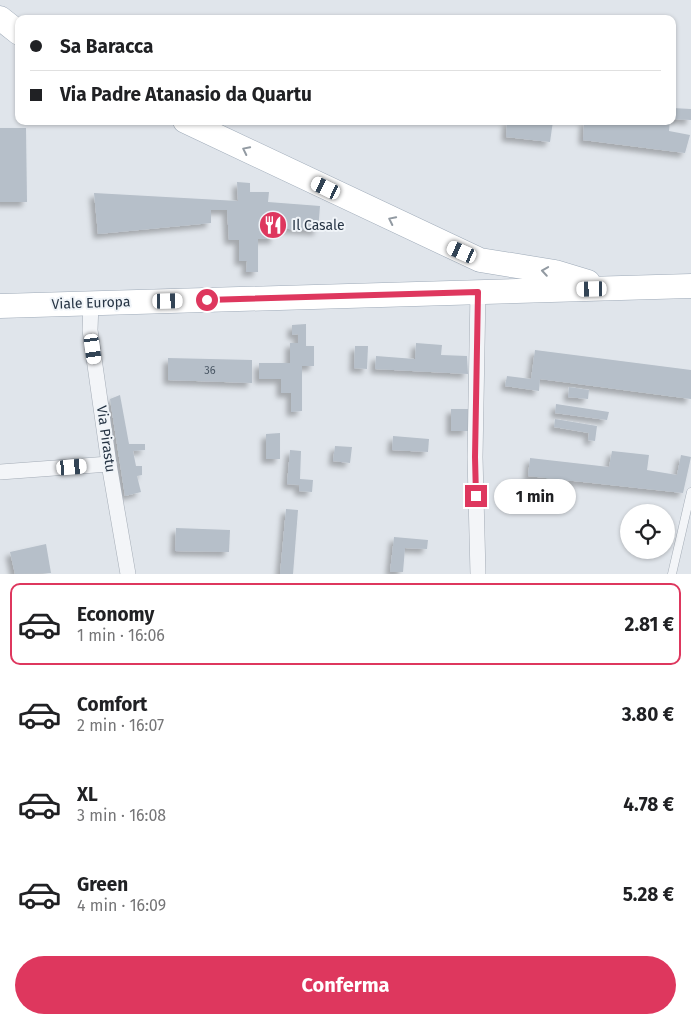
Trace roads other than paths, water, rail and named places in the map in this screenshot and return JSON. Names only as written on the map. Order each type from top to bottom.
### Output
[{"type":"main road","points":[[0,18],[15,30]]},
{"type":"main road","points":[[193,125],[480,260],[555,272],[609,288]]},
{"type":"main road","name":"Viale Europa","points":[[0,306],[691,286]]},
{"type":"street","points":[[478,292],[475,457],[478,574]]},
{"type":"street","name":"Via Pirastu","points":[[91,304],[90,330],[109,464],[128,574]]},
{"type":"street","points":[[0,472],[109,464]]},
{"type":"lane","points":[[672,574],[691,492]]},
{"type":"place","name":"Il Casale","points":[[273,225]]}]
